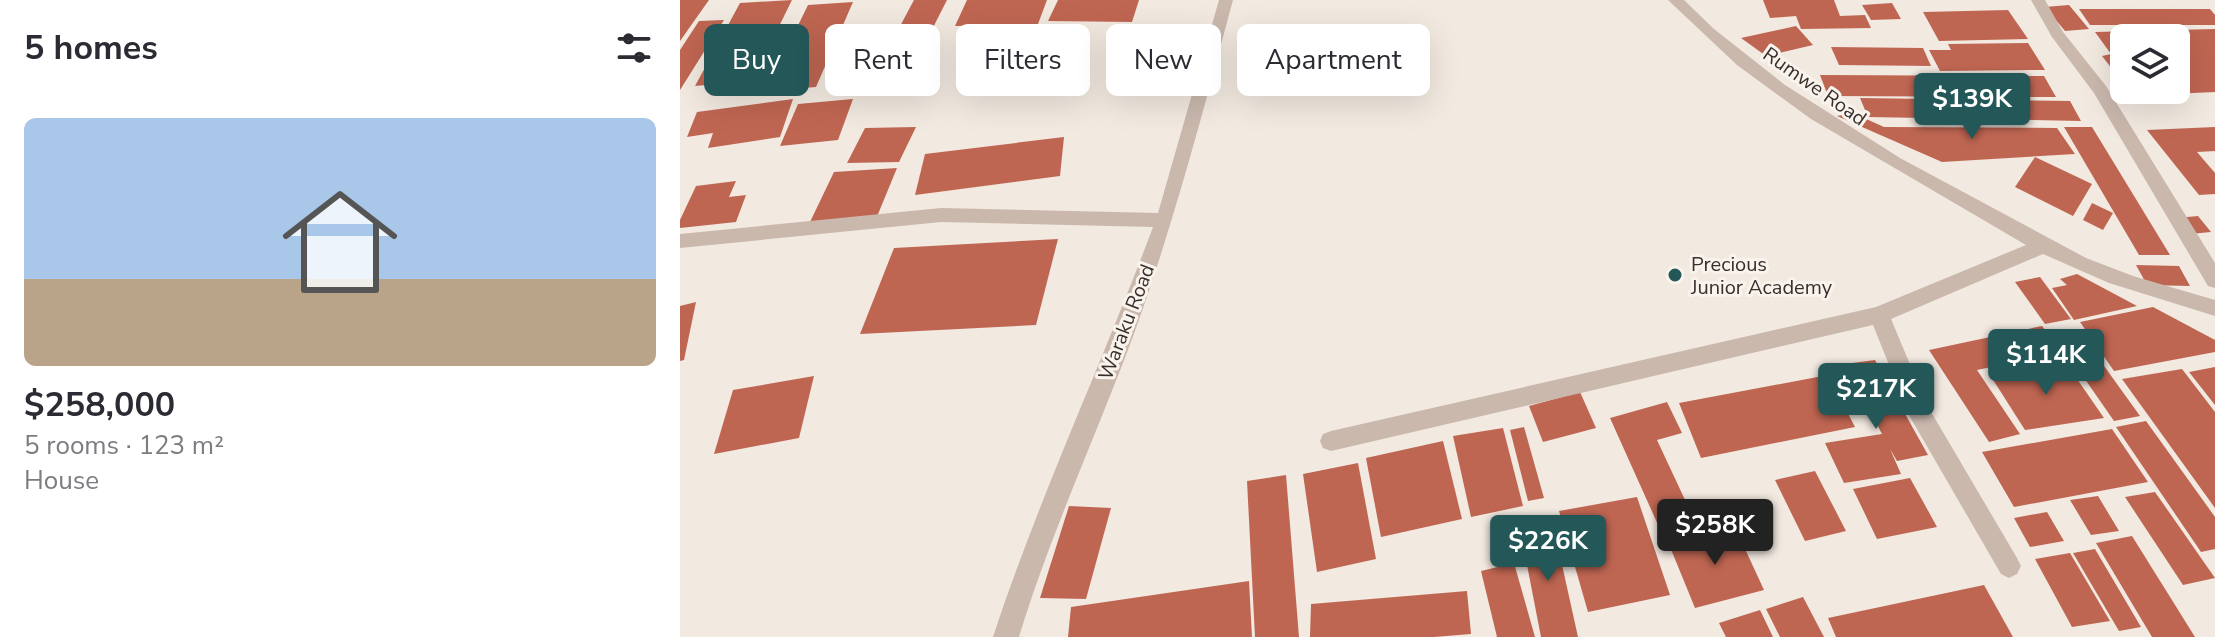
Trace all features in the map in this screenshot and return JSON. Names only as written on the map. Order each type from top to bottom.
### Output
[{"type":"street","name":"Waraku Road","points":[[1006,637],[1029,564],[1123,335],[1165,220],[1226,0]]},
{"type":"street","name":"Rumwe Road","points":[[1675,0],[1725,48],[1775,87],[1853,140],[2045,245],[2113,278],[2215,308]]},
{"type":"street","points":[[2038,0],[2057,34],[2100,90],[2215,280]]},
{"type":"street","points":[[680,241],[941,215],[1165,220]]},
{"type":"street","points":[[1331,441],[1879,315],[2045,245]]},
{"type":"street","points":[[1879,315],[1918,410],[2009,566]]},
{"type":"building","points":[[680,0],[709,0],[680,41]]},
{"type":"building","points":[[792,0],[780,24],[729,24],[740,3]]},
{"type":"building","points":[[914,0],[947,0],[935,24],[901,24]]},
{"type":"building","points":[[967,0],[1047,0],[1038,24],[955,26]]},
{"type":"building","points":[[1058,0],[1139,0],[1132,22],[1048,21]]},
{"type":"building","points":[[1763,0],[1834,0],[1840,16],[1865,15],[1871,28],[1801,29],[1796,16],[1770,18]]},
{"type":"building","points":[[853,2],[843,24],[825,24],[825,66],[816,87],[809,88],[809,24],[799,24],[808,5]]},
{"type":"building","points":[[1892,3],[1901,19],[1871,20],[1862,5]]},
{"type":"building","points":[[2069,5],[2089,29],[2065,31],[2045,7]]},
{"type":"building","points":[[2079,9],[2210,9],[2215,15],[2215,25],[2090,25]]},
{"type":"building","points":[[2008,10],[2028,39],[1939,41],[1923,12]]},
{"type":"building","points":[[724,20],[721,24],[704,24],[704,52],[680,90],[680,50],[699,21]]},
{"type":"building","points":[[1796,26],[1813,45],[1766,56],[1741,38]]},
{"type":"building","points":[[2215,29],[2215,92],[2190,93],[2190,30]]},
{"type":"building","points":[[2095,32],[2110,32],[2110,53]]},
{"type":"building","points":[[2028,43],[2045,70],[1940,71],[1929,50],[1951,50],[1948,44]]},
{"type":"building","points":[[1831,47],[1923,48],[1931,66],[1839,65]]},
{"type":"building","points":[[2110,54],[2110,66],[2102,56]]},
{"type":"building","points":[[704,69],[704,85],[695,86]]},
{"type":"building","points":[[1820,75],[2044,76],[2056,97],[1828,96]]},
{"type":"building","points":[[1860,98],[2070,101],[2081,121],[1868,117]]},
{"type":"building","points":[[793,99],[780,137],[708,148],[713,133],[687,137],[697,112]]},
{"type":"building","points":[[853,99],[838,140],[780,146],[798,104]]},
{"type":"building","points":[[1853,113],[1884,127],[2057,128],[2075,154],[1942,162],[1837,116]]},
{"type":"building","points":[[916,127],[899,162],[847,163],[865,128]]},
{"type":"building","points":[[2064,127],[2092,127],[2170,255],[2139,255]]},
{"type":"building","points":[[2215,127],[2215,151],[2197,152],[2215,173],[2215,194],[2199,195],[2147,130]]},
{"type":"building","points":[[1064,137],[1060,176],[915,195],[925,154]]},
{"type":"building","points":[[2035,157],[2092,184],[2073,216],[2015,187]]},
{"type":"building","points":[[897,168],[876,219],[810,222],[834,172]]},
{"type":"building","points":[[736,181],[729,197],[746,195],[736,222],[680,228],[680,220],[696,186]]},
{"type":"building","points":[[2092,203],[2113,213],[2103,230],[2083,220]]},
{"type":"building","points":[[2198,216],[2211,232],[2190,234],[2177,218]]},
{"type":"building","points":[[1058,239],[1036,325],[860,334],[894,248]]},
{"type":"building","points":[[2136,265],[2179,266],[2190,286],[2147,285]]},
{"type":"building","points":[[2077,274],[2137,306],[2074,320],[2052,288],[2067,285],[2060,279]]},
{"type":"building","points":[[2040,277],[2071,319],[2045,324],[2015,282]]},
{"type":"building","points":[[696,302],[684,360],[680,361],[680,306]]},
{"type":"building","points":[[2153,307],[2215,340],[2215,352],[2114,371],[2080,322]]},
{"type":"building","points":[[2042,326],[2062,352],[1977,370],[2020,434],[1989,442],[1929,350]]},
{"type":"building","points":[[2089,345],[2140,416],[2114,421],[2064,349]]},
{"type":"building","points":[[1875,360],[1928,455],[1897,461],[1890,449],[1901,474],[1844,483],[1825,443],[1882,434],[1845,364]]},
{"type":"building","points":[[2066,363],[2104,418],[2025,430],[1990,375]]},
{"type":"building","points":[[2215,367],[2215,405],[2189,372]]},
{"type":"building","points":[[2182,369],[2215,412],[2215,508],[2122,379]]},
{"type":"building","points":[[1828,375],[1855,427],[1701,458],[1679,403]]},
{"type":"building","points":[[814,376],[799,438],[714,454],[733,390]]},
{"type":"building","points":[[1580,392],[1596,428],[1543,442],[1529,406]]},
{"type":"building","points":[[1667,402],[1682,433],[1657,440],[1693,517],[1659,527],[1610,418]]},
{"type":"building","points":[[2146,421],[2215,517],[2215,549],[2201,552],[2116,427]]},
{"type":"building","points":[[1524,427],[1544,498],[1528,501],[1510,430]]},
{"type":"building","points":[[1503,428],[1523,506],[1471,517],[1453,436]]},
{"type":"building","points":[[2112,429],[2148,482],[2014,507],[1982,452]]},
{"type":"building","points":[[1443,441],[1462,519],[1381,537],[1366,458]]},
{"type":"building","points":[[1358,463],[1376,559],[1317,572],[1303,474]]},
{"type":"building","points":[[1815,471],[1846,531],[1805,541],[1775,480]]},
{"type":"building","points":[[1286,475],[1299,637],[1255,637],[1247,481]]},
{"type":"building","points":[[1910,478],[1937,527],[1877,539],[1853,489]]},
{"type":"building","points":[[2155,492],[2215,578],[2183,585],[2125,497]]},
{"type":"building","points":[[2098,496],[2119,531],[2091,535],[2070,500]]},
{"type":"building","points":[[1637,497],[1670,595],[1588,612],[1559,511]]},
{"type":"building","points":[[1069,506],[1111,508],[1086,599],[1040,598]]},
{"type":"building","points":[[2047,512],[2064,541],[2030,547],[2014,518]]},
{"type":"building","points":[[1553,524],[1578,637],[1541,637],[1520,529]]},
{"type":"building","points":[[1734,525],[1764,590],[1695,608],[1668,542]]},
{"type":"building","points":[[2132,536],[2195,637],[2152,637],[2096,543]]},
{"type":"building","points":[[2095,549],[2141,627],[2119,631],[2073,553]]},
{"type":"building","points":[[2070,553],[2110,621],[2072,627],[2035,559]]},
{"type":"building","points":[[1514,563],[1535,637],[1497,637],[1481,571]]},
{"type":"building","points":[[1249,581],[1252,637],[1068,637],[1071,607]]},
{"type":"building","points":[[1984,585],[2013,637],[1836,637],[1828,618]]},
{"type":"building","points":[[1467,591],[1471,634],[1310,637],[1311,604]]},
{"type":"building","points":[[1803,597],[1824,637],[1780,637],[1766,609]]},
{"type":"building","points":[[1760,610],[1773,637],[1726,637],[1719,623]]},
{"type":"place","name":"Precious Junior Academy","points":[[1675,275]]}]
